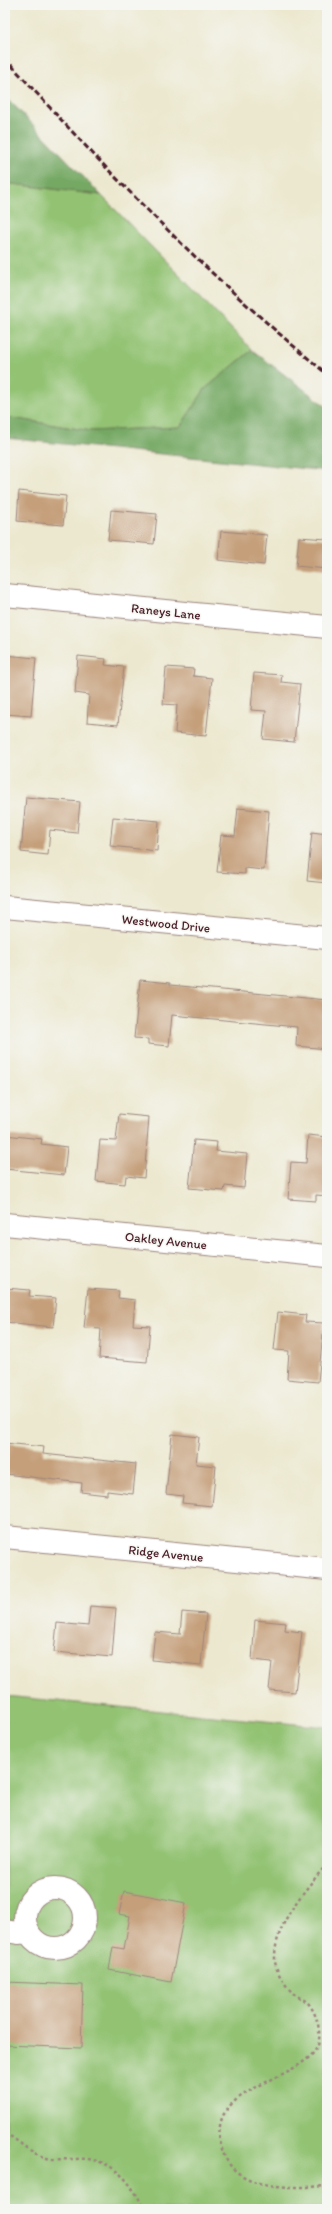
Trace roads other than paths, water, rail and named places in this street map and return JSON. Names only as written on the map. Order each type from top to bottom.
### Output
[{"type":"street","name":"Raneys Lane","points":[[5,595],[327,627]]},
{"type":"street","name":"Westwood Drive","points":[[5,907],[327,938]]},
{"type":"street","name":"Oakley Avenue","points":[[5,1224],[327,1256]]},
{"type":"street","name":"Ridge Avenue","points":[[5,1537],[327,1569]]},
{"type":"street","points":[[5,1932],[28,1932]]},
{"type":"railway","points":[[5,58],[81,141],[160,222],[242,300],[327,374]]}]
